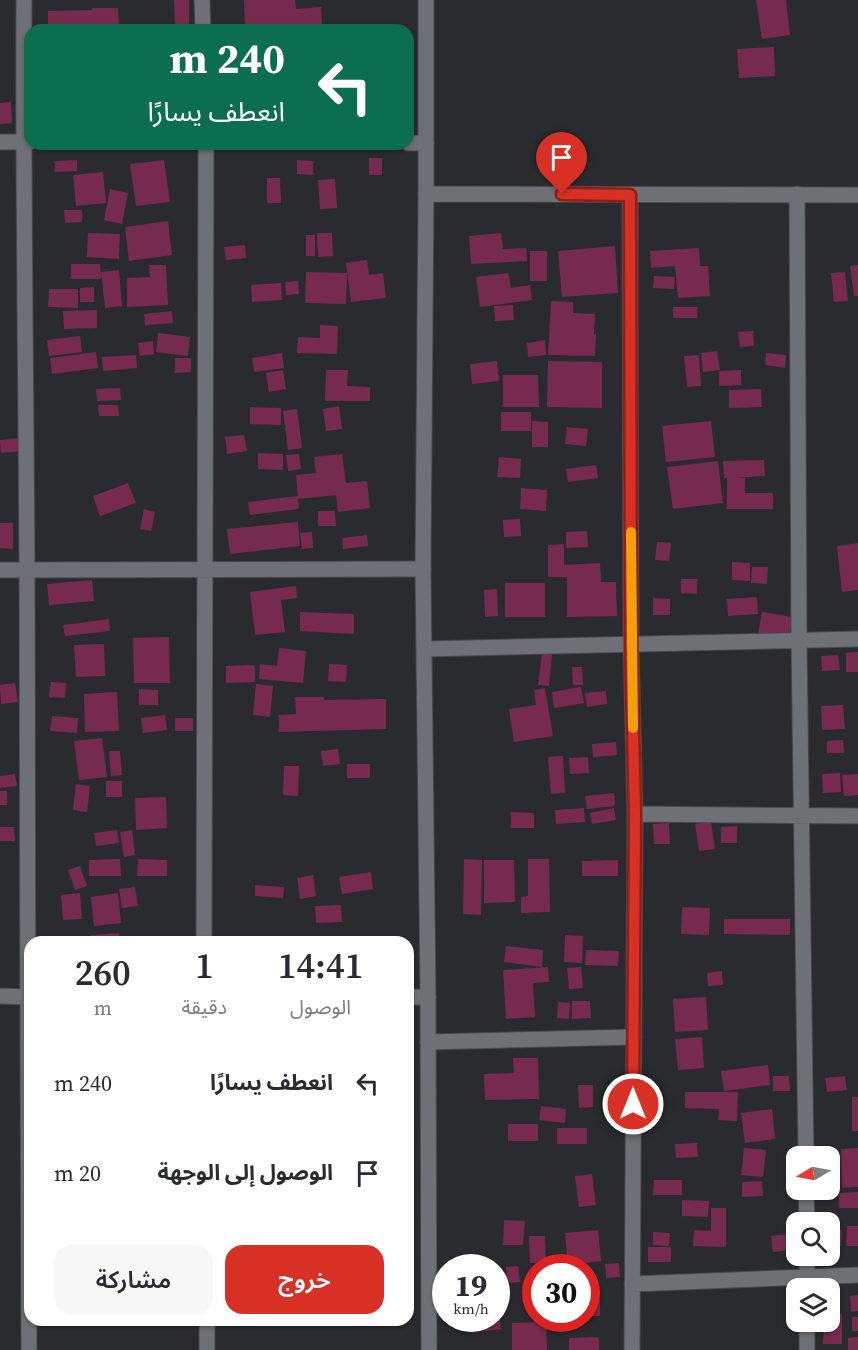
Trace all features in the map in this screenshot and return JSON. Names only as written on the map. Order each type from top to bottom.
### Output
[{"type":"street","points":[[24,0],[25,24]]},
{"type":"street","points":[[202,0],[203,24]]},
{"type":"street","points":[[426,0],[423,569],[429,1350]]},
{"type":"street","points":[[0,142],[24,142]]},
{"type":"street","points":[[414,143],[426,143]]},
{"type":"street","points":[[27,150],[28,936]]},
{"type":"street","points":[[204,936],[206,150]]},
{"type":"street","points":[[426,194],[858,195]]},
{"type":"street","points":[[796,194],[806,1146]]},
{"type":"street","points":[[630,195],[631,644],[635,814],[632,1350]]},
{"type":"street","points":[[0,570],[423,569]]},
{"type":"street","points":[[425,649],[858,639]]},
{"type":"street","points":[[635,814],[858,816]]},
{"type":"street","points":[[0,996],[24,997]]},
{"type":"street","points":[[414,997],[428,997]]},
{"type":"street","points":[[428,1042],[634,1037]]},
{"type":"street","points":[[836,1278],[858,1275]]},
{"type":"street","points":[[632,1284],[786,1282]]},
{"type":"street","points":[[29,1326],[29,1350]]},
{"type":"street","points":[[207,1326],[207,1350]]},
{"type":"street","points":[[807,1332],[807,1350]]},
{"type":"building","points":[[174,0],[189,0],[189,24],[175,24]]},
{"type":"building","points":[[244,0],[295,0],[296,9],[321,7],[322,24],[245,24]]},
{"type":"building","points":[[756,0],[786,0],[790,35],[762,39]]},
{"type":"building","points":[[92,8],[118,8],[119,24],[48,24],[48,11],[92,10]]},
{"type":"building","points":[[774,47],[775,76],[739,78],[737,49]]},
{"type":"building","points":[[11,102],[12,123],[0,124],[0,103]]},
{"type":"building","points":[[369,158],[382,158],[382,175],[369,175]]},
{"type":"building","points":[[77,160],[77,171],[55,172],[55,161]]},
{"type":"building","points":[[164,160],[170,202],[136,206],[130,164]]},
{"type":"building","points":[[297,160],[313,161],[313,175],[297,174]]},
{"type":"building","points":[[103,172],[106,203],[76,206],[73,175]]},
{"type":"building","points":[[267,178],[280,178],[281,203],[267,203]]},
{"type":"building","points":[[335,179],[337,208],[320,209],[318,180]]},
{"type":"building","points":[[110,189],[128,193],[122,224],[104,220]]},
{"type":"building","points":[[64,210],[82,210],[82,222],[65,223]]},
{"type":"building","points":[[168,221],[172,255],[129,261],[125,227]]},
{"type":"building","points":[[88,233],[120,234],[119,259],[87,257]]},
{"type":"building","points":[[317,233],[332,233],[333,256],[318,257]]},
{"type":"building","points":[[501,233],[503,249],[526,248],[527,261],[471,264],[469,236]]},
{"type":"building","points":[[306,235],[315,235],[315,256],[306,256]]},
{"type":"building","points":[[245,245],[246,258],[226,260],[224,247]]},
{"type":"building","points":[[615,246],[618,293],[562,297],[558,251]]},
{"type":"building","points":[[699,248],[700,266],[708,266],[710,296],[678,298],[675,266],[651,268],[650,251]]},
{"type":"building","points":[[530,251],[547,251],[547,281],[530,281]]},
{"type":"building","points":[[367,260],[369,275],[383,273],[386,298],[351,302],[346,263]]},
{"type":"building","points":[[71,264],[100,264],[101,279],[71,279]]},
{"type":"building","points":[[149,265],[166,265],[168,305],[127,307],[127,278],[150,277]]},
{"type":"building","points":[[858,265],[858,296],[854,296],[850,266]]},
{"type":"building","points":[[119,270],[122,306],[105,308],[101,272]]},
{"type":"building","points":[[306,272],[347,273],[346,304],[305,303]]},
{"type":"building","points":[[845,272],[848,301],[834,302],[831,273]]},
{"type":"building","points":[[508,273],[511,288],[530,285],[532,300],[480,307],[476,277]]},
{"type":"building","points":[[654,276],[675,277],[674,289],[653,288]]},
{"type":"building","points":[[298,281],[299,294],[286,295],[285,282]]},
{"type":"building","points":[[281,283],[282,300],[252,302],[251,285]]},
{"type":"building","points":[[94,287],[94,302],[80,302],[80,288]]},
{"type":"building","points":[[49,289],[78,289],[78,308],[48,307]]},
{"type":"building","points":[[551,301],[573,302],[573,313],[595,314],[595,356],[548,355]]},
{"type":"building","points":[[513,305],[514,320],[495,321],[494,306]]},
{"type":"building","points":[[673,307],[697,307],[697,318],[673,318]]},
{"type":"building","points":[[97,310],[97,328],[64,329],[63,311]]},
{"type":"building","points":[[172,311],[173,323],[145,325],[144,314]]},
{"type":"building","points":[[320,325],[338,326],[337,354],[297,353],[298,337],[320,338]]},
{"type":"building","points":[[753,331],[754,346],[740,347],[738,332]]},
{"type":"building","points":[[158,333],[190,337],[188,356],[156,352]]},
{"type":"building","points":[[80,336],[82,352],[49,356],[47,340]]},
{"type":"building","points":[[545,340],[546,355],[528,357],[527,343]]},
{"type":"building","points":[[153,341],[154,354],[140,356],[138,343]]},
{"type":"building","points":[[717,351],[720,370],[703,372],[701,353]]},
{"type":"building","points":[[96,352],[98,368],[52,374],[50,358]]},
{"type":"building","points":[[282,353],[284,368],[254,372],[252,358]]},
{"type":"building","points":[[766,353],[786,355],[785,368],[765,365]]},
{"type":"building","points":[[136,355],[137,368],[103,371],[102,357]]},
{"type":"building","points":[[699,355],[701,386],[687,387],[684,356]]},
{"type":"building","points":[[175,358],[191,358],[191,372],[175,373]]},
{"type":"building","points":[[497,361],[499,381],[472,384],[470,364]]},
{"type":"building","points":[[548,361],[602,362],[602,408],[547,407]]},
{"type":"building","points":[[283,370],[286,389],[269,392],[266,373]]},
{"type":"building","points":[[326,370],[348,370],[347,386],[370,387],[370,401],[325,401]]},
{"type":"building","points":[[741,370],[741,385],[719,386],[719,371]]},
{"type":"building","points":[[503,375],[538,375],[539,407],[503,407]]},
{"type":"building","points":[[120,388],[121,400],[97,401],[96,389]]},
{"type":"building","points":[[761,389],[762,407],[729,408],[729,390]]},
{"type":"building","points":[[98,405],[118,405],[119,416],[99,416]]},
{"type":"building","points":[[339,406],[342,429],[326,431],[323,409]]},
{"type":"building","points":[[250,407],[281,408],[281,425],[250,424]]},
{"type":"building","points":[[297,409],[302,448],[288,450],[283,411]]},
{"type":"building","points":[[501,412],[531,412],[531,431],[501,431]]},
{"type":"building","points":[[532,421],[548,422],[548,447],[532,447]]},
{"type":"building","points":[[711,421],[715,457],[666,462],[662,426]]},
{"type":"building","points":[[567,427],[588,429],[586,446],[565,444]]},
{"type":"building","points":[[244,435],[247,451],[227,454],[225,437]]},
{"type":"building","points":[[21,438],[22,451],[1,453],[0,440]]},
{"type":"building","points":[[258,453],[283,454],[283,470],[258,469]]},
{"type":"building","points":[[299,454],[301,469],[288,471],[286,455]]},
{"type":"building","points":[[342,454],[346,483],[367,481],[370,508],[338,512],[336,495],[298,499],[299,509],[250,515],[248,502],[298,496],[296,475],[316,473],[314,457]]},
{"type":"building","points":[[499,457],[521,459],[520,478],[497,477]]},
{"type":"building","points":[[764,460],[765,476],[736,478],[745,478],[745,493],[773,493],[773,509],[727,509],[727,478],[724,478],[723,461]]},
{"type":"building","points":[[718,461],[723,503],[673,509],[667,467]]},
{"type":"building","points":[[596,465],[598,478],[568,482],[566,469]]},
{"type":"building","points":[[128,483],[136,503],[100,516],[93,496]]},
{"type":"building","points":[[521,488],[547,490],[546,511],[520,509]]},
{"type":"building","points":[[144,509],[155,512],[151,531],[140,529]]},
{"type":"building","points":[[318,511],[335,511],[336,526],[318,526]]},
{"type":"building","points":[[520,519],[521,536],[504,537],[503,520]]},
{"type":"building","points":[[298,522],[300,546],[230,554],[227,529]]},
{"type":"building","points":[[0,523],[13,523],[13,549],[0,548]]},
{"type":"building","points":[[587,531],[588,547],[566,548],[566,532]]},
{"type":"building","points":[[312,532],[313,548],[302,549],[300,533]]},
{"type":"building","points":[[367,535],[368,546],[343,549],[342,538]]},
{"type":"building","points":[[657,542],[671,543],[669,561],[655,560]]},
{"type":"building","points":[[858,543],[858,590],[842,592],[837,546]]},
{"type":"building","points":[[564,544],[564,565],[600,563],[601,582],[616,582],[617,616],[567,617],[567,577],[548,577],[548,545]]},
{"type":"building","points":[[732,562],[750,563],[750,581],[732,580]]},
{"type":"building","points":[[752,567],[768,567],[767,584],[751,583]]},
{"type":"building","points":[[681,579],[697,579],[697,594],[681,593]]},
{"type":"building","points":[[92,580],[94,601],[49,605],[47,584]]},
{"type":"building","points":[[505,583],[545,583],[545,617],[505,617]]},
{"type":"building","points":[[296,586],[297,598],[281,600],[285,632],[255,635],[250,592]]},
{"type":"building","points":[[497,589],[498,616],[485,617],[484,590]]},
{"type":"building","points":[[757,597],[758,614],[728,616],[727,599]]},
{"type":"building","points":[[653,598],[670,599],[670,615],[653,615]]},
{"type":"building","points":[[300,612],[354,614],[354,634],[300,631]]},
{"type":"building","points":[[762,612],[792,617],[789,638],[758,634]]},
{"type":"building","points":[[109,619],[110,631],[65,636],[63,625]]},
{"type":"building","points":[[169,637],[170,683],[134,683],[133,638]]},
{"type":"building","points":[[104,644],[105,676],[76,677],[74,645]]},
{"type":"building","points":[[279,648],[306,651],[303,683],[259,679],[260,664],[277,666]]},
{"type":"building","points":[[858,652],[858,672],[846,672],[846,653]]},
{"type":"building","points":[[542,654],[552,655],[549,686],[538,685]]},
{"type":"building","points":[[838,655],[840,670],[822,671],[821,656]]},
{"type":"building","points":[[329,664],[347,665],[346,682],[328,681]]},
{"type":"building","points":[[255,665],[255,682],[226,683],[226,666]]},
{"type":"building","points":[[572,667],[582,667],[583,685],[573,685]]},
{"type":"building","points":[[51,682],[66,683],[65,698],[49,697]]},
{"type":"building","points":[[15,683],[18,702],[1,704],[0,685]]},
{"type":"building","points":[[256,684],[273,686],[270,717],[253,715]]},
{"type":"building","points":[[581,687],[584,703],[554,708],[552,692]]},
{"type":"building","points":[[545,688],[553,736],[514,742],[509,709],[536,705],[534,690]]},
{"type":"building","points":[[139,689],[158,690],[158,705],[139,705]]},
{"type":"building","points":[[606,691],[607,704],[587,707],[585,693]]},
{"type":"building","points":[[117,692],[119,731],[85,732],[84,694]]},
{"type":"building","points":[[295,697],[324,697],[324,700],[386,699],[386,729],[279,732],[279,715],[296,714]]},
{"type":"building","points":[[843,705],[845,729],[822,730],[821,706]]},
{"type":"building","points":[[165,715],[167,730],[143,733],[141,718]]},
{"type":"building","points":[[52,716],[78,718],[77,733],[50,731]]},
{"type":"building","points":[[175,718],[193,718],[193,731],[175,731]]},
{"type":"building","points":[[102,738],[107,777],[79,780],[74,741]]},
{"type":"building","points":[[843,740],[844,753],[827,753],[827,741]]},
{"type":"building","points":[[616,742],[617,755],[593,757],[592,744]]},
{"type":"building","points":[[338,749],[340,764],[323,766],[321,751]]},
{"type":"building","points":[[109,751],[120,751],[122,775],[111,776]]},
{"type":"building","points":[[563,756],[565,793],[551,794],[548,757]]},
{"type":"building","points":[[588,757],[589,773],[570,774],[569,758]]},
{"type":"building","points":[[347,764],[370,764],[370,778],[347,778]]},
{"type":"building","points":[[284,766],[299,766],[298,796],[283,795]]},
{"type":"building","points":[[840,773],[841,792],[823,793],[822,774]]},
{"type":"building","points":[[15,774],[17,786],[0,788],[0,776]]},
{"type":"building","points":[[858,774],[858,795],[844,796],[842,775]]},
{"type":"building","points":[[106,781],[122,781],[122,797],[106,797]]},
{"type":"building","points":[[76,784],[90,786],[87,812],[73,810]]},
{"type":"building","points":[[0,791],[7,791],[7,805],[0,805]]},
{"type":"building","points":[[614,793],[615,806],[587,809],[585,796]]},
{"type":"building","points":[[166,797],[167,828],[136,830],[135,798]]},
{"type":"building","points":[[584,808],[585,822],[556,824],[555,810]]},
{"type":"building","points":[[614,808],[616,820],[592,824],[590,813]]},
{"type":"building","points":[[511,812],[534,813],[534,828],[511,828]]},
{"type":"building","points":[[711,822],[715,849],[699,851],[695,824]]},
{"type":"building","points":[[669,823],[670,844],[654,844],[653,824]]},
{"type":"building","points":[[737,826],[737,843],[721,843],[721,827]]},
{"type":"building","points":[[0,827],[14,827],[15,841],[0,841]]},
{"type":"building","points":[[117,830],[119,843],[96,846],[94,833]]},
{"type":"building","points":[[132,830],[135,855],[124,857],[120,832]]},
{"type":"building","points":[[120,859],[121,876],[89,876],[89,860]]},
{"type":"building","points":[[138,859],[167,860],[167,876],[137,876]]},
{"type":"building","points":[[464,859],[482,860],[481,915],[463,914]]},
{"type":"building","points":[[528,859],[549,859],[550,912],[521,913],[521,897],[528,896]]},
{"type":"building","points":[[484,860],[514,860],[515,902],[484,903]]},
{"type":"building","points":[[618,860],[618,876],[582,876],[582,861]]},
{"type":"building","points":[[80,866],[87,886],[75,890],[68,870]]},
{"type":"building","points":[[371,872],[373,889],[342,894],[339,877]]},
{"type":"building","points":[[313,875],[316,896],[300,899],[297,878]]},
{"type":"building","points":[[255,885],[284,887],[283,898],[255,896]]},
{"type":"building","points":[[135,887],[138,906],[122,908],[119,889]]},
{"type":"building","points":[[80,893],[82,919],[63,920],[61,895]]},
{"type":"building","points":[[118,893],[121,923],[94,926],[91,897]]},
{"type":"building","points":[[341,905],[342,922],[316,923],[315,906]]},
{"type":"building","points":[[682,907],[710,908],[709,935],[681,934]]},
{"type":"building","points":[[724,919],[790,919],[790,935],[724,934]]},
{"type":"building","points":[[119,933],[119,936],[91,936]]},
{"type":"building","points":[[565,935],[583,936],[582,963],[564,962]]},
{"type":"building","points":[[506,946],[543,950],[542,967],[504,962]]},
{"type":"building","points":[[586,950],[619,951],[618,966],[585,965]]},
{"type":"building","points":[[548,967],[549,982],[533,983],[535,1017],[506,1019],[503,970]]},
{"type":"building","points":[[581,967],[583,988],[569,989],[567,968]]},
{"type":"building","points":[[722,971],[723,985],[708,986],[707,973]]},
{"type":"building","points":[[706,997],[708,1030],[675,1032],[673,999]]},
{"type":"building","points":[[572,1001],[590,1001],[591,1018],[572,1019]]},
{"type":"building","points":[[558,1002],[570,1003],[569,1019],[557,1018]]},
{"type":"building","points":[[702,1037],[704,1068],[678,1070],[675,1039]]},
{"type":"building","points":[[513,1058],[538,1058],[539,1099],[485,1100],[484,1074],[514,1073]]},
{"type":"building","points":[[768,1065],[770,1085],[724,1091],[721,1071]]},
{"type":"building","points":[[773,1076],[789,1076],[790,1091],[773,1091]]},
{"type":"building","points":[[845,1076],[847,1090],[827,1092],[825,1078]]},
{"type":"building","points":[[578,1085],[593,1085],[593,1107],[579,1108]]},
{"type":"building","points":[[685,1092],[738,1092],[737,1121],[718,1120],[719,1109],[685,1108]]},
{"type":"building","points":[[852,1097],[858,1097],[858,1131],[852,1131]]},
{"type":"building","points":[[541,1106],[566,1109],[565,1123],[539,1120]]},
{"type":"building","points":[[772,1109],[775,1139],[745,1143],[741,1113]]},
{"type":"building","points":[[508,1124],[538,1124],[538,1141],[508,1141]]},
{"type":"building","points":[[557,1128],[587,1128],[587,1144],[557,1144]]},
{"type":"building","points":[[697,1143],[698,1157],[676,1158],[675,1144]]},
{"type":"building","points":[[744,1148],[766,1150],[763,1177],[741,1175]]},
{"type":"building","points":[[858,1148],[858,1187],[842,1188],[841,1149]]},
{"type":"building","points":[[592,1174],[596,1205],[579,1207],[575,1176]]},
{"type":"building","points":[[654,1180],[682,1180],[682,1195],[653,1195]]},
{"type":"building","points":[[762,1181],[763,1196],[742,1197],[742,1182]]},
{"type":"building","points":[[858,1192],[858,1208],[839,1208],[840,1193]]},
{"type":"building","points":[[682,1200],[709,1201],[708,1217],[682,1216]]},
{"type":"building","points":[[711,1208],[726,1208],[726,1247],[693,1246],[694,1230],[711,1231]]},
{"type":"building","points":[[504,1220],[525,1221],[523,1245],[503,1245]]},
{"type":"building","points":[[847,1226],[858,1226],[858,1246],[846,1246]]},
{"type":"building","points":[[598,1230],[601,1261],[600,1254],[567,1254],[565,1233]]},
{"type":"building","points":[[840,1230],[842,1230],[841,1246]]},
{"type":"building","points":[[653,1232],[670,1233],[669,1246],[653,1245]]},
{"type":"building","points":[[786,1234],[786,1251],[773,1252],[771,1236]]},
{"type":"building","points":[[529,1236],[545,1236],[546,1254],[530,1254]]},
{"type":"building","points":[[648,1247],[671,1247],[671,1262],[648,1262]]},
{"type":"building","points":[[619,1263],[620,1277],[606,1278],[605,1264]]},
{"type":"building","points":[[518,1266],[520,1282],[510,1283],[510,1267]]},
{"type":"building","points":[[858,1295],[858,1311],[851,1312],[850,1296]]},
{"type":"building","points":[[840,1314],[842,1314],[842,1344],[823,1344],[824,1332],[840,1332]]},
{"type":"building","points":[[852,1317],[858,1317],[858,1331],[852,1331]]},
{"type":"building","points":[[512,1323],[522,1323],[522,1332],[546,1332],[547,1350],[512,1350]]},
{"type":"building","points":[[599,1337],[599,1350],[569,1350],[569,1338]]},
{"type":"building","points":[[858,1337],[858,1350],[848,1350],[848,1338]]},
{"type":"slow traffic","points":[[631,532],[633,728]]},
{"type":"route","points":[[562,194],[630,195],[631,644],[635,814],[633,1104]]}]
